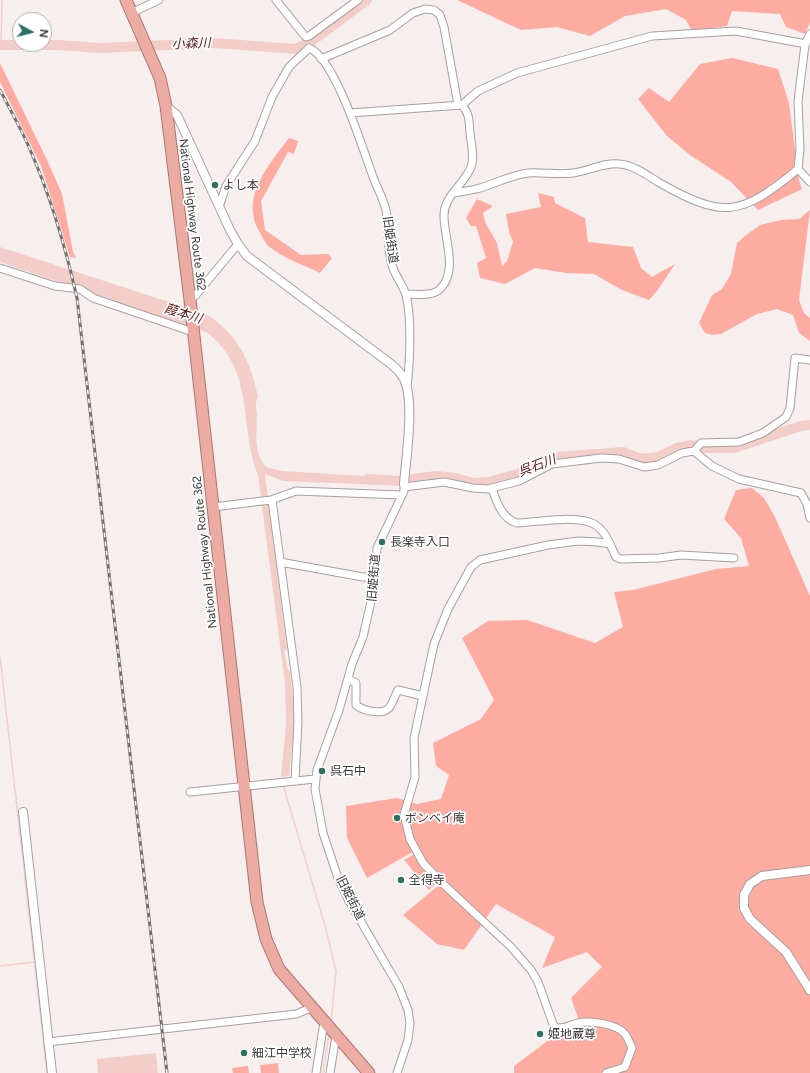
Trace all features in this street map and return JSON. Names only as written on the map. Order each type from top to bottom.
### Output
[{"type":"highway","name":"National Highway Route 362","points":[[126,0],[160,78],[166,106],[190,302],[257,902],[266,939],[279,969],[311,1008],[369,1073]]},
{"type":"street","points":[[131,13],[159,0]]},
{"type":"street","points":[[276,0],[306,37],[358,0]]},
{"type":"street","points":[[321,59],[390,30],[413,13],[425,9],[434,10],[440,15],[444,26],[460,105],[469,116],[472,157],[471,166],[455,193],[449,198],[444,209],[450,254],[445,281],[441,288],[435,292],[428,294],[406,294]]},
{"type":"street","points":[[350,113],[460,105],[478,91],[517,72],[652,36],[736,30],[807,45]]},
{"type":"street","points":[[810,34],[798,101],[800,148],[798,169],[810,182]]},
{"type":"street","points":[[219,207],[226,186],[254,141],[272,97],[289,67],[309,48],[309,36]]},
{"type":"street","name":"旧姫街道","points":[[309,48],[313,50],[321,59],[332,75],[350,113],[385,209],[392,264],[397,278],[406,294],[408,315],[407,387],[409,402],[404,486],[402,495],[377,548],[371,606],[364,637],[348,679],[315,779],[315,794],[323,833],[338,878],[349,901],[399,987],[408,1010],[410,1023],[408,1040],[397,1073]]},
{"type":"street","points":[[166,106],[177,115],[219,207],[238,244],[260,267],[398,370],[407,387]]},
{"type":"street","points":[[455,193],[474,190],[525,173],[574,173],[609,164],[622,164],[637,169],[690,199],[712,207],[726,208],[750,203],[798,169]]},
{"type":"street","points":[[190,302],[238,244]]},
{"type":"street","points":[[0,268],[55,286],[80,289],[93,298],[193,332]]},
{"type":"street","points":[[404,486],[444,482],[473,488],[492,488],[519,481],[552,464],[613,458],[644,467],[658,465],[682,453],[694,450],[701,443],[739,442],[763,433],[786,417],[790,408],[795,358],[810,360]]},
{"type":"street","points":[[694,450],[712,466],[738,478],[801,494],[807,504],[810,518]]},
{"type":"street","points":[[492,488],[501,510],[510,522],[517,523],[568,520],[590,522],[604,532],[616,557],[621,559],[659,558],[681,555],[734,558]]},
{"type":"street","points":[[213,507],[271,500],[296,491],[402,495]]},
{"type":"street","points":[[271,500],[297,687],[298,721],[293,781]]},
{"type":"street","points":[[606,1073],[625,1067],[632,1048],[626,1034],[617,1027],[602,1024],[579,1023],[562,1028],[556,1028],[553,1024],[538,982],[531,970],[511,947],[431,872],[423,862],[410,839],[404,815],[415,777],[414,738],[434,644],[443,620],[465,575],[480,560],[548,545],[578,541],[610,544]]},
{"type":"street","points":[[280,562],[363,577],[374,577]]},
{"type":"street","points":[[348,679],[356,683],[356,705],[361,709],[383,712],[389,708],[398,690],[423,696]]},
{"type":"street","points":[[190,792],[315,779]]},
{"type":"street","points":[[23,812],[52,1073]]},
{"type":"street","points":[[810,870],[762,876],[750,884],[744,895],[744,908],[750,919],[786,952],[810,990]]},
{"type":"street","points":[[48,1042],[296,1014],[311,1008]]},
{"type":"street","points":[[316,1073],[324,1022]]},
{"type":"street","points":[[330,1073],[336,1036]]},
{"type":"shaded area","points":[[457,0],[810,0],[810,23],[805,34],[786,27],[780,14],[732,11],[727,26],[692,31],[686,20],[666,9],[625,16],[590,36],[557,27],[521,30]]},
{"type":"shaded area","points":[[732,58],[778,69],[789,103],[799,180],[802,189],[758,210],[731,182],[690,155],[667,136],[638,99],[649,88],[669,102],[700,64]]},
{"type":"shaded area","points":[[0,63],[62,194],[73,252],[76,258],[70,257],[41,166],[0,82]]},
{"type":"shaded area","points":[[289,138],[298,141],[294,154],[288,152],[261,201],[265,230],[301,255],[328,254],[332,258],[320,273],[288,259],[269,247],[254,220],[254,195],[259,183],[265,171]]},
{"type":"shaded area","points":[[538,193],[554,197],[555,203],[585,218],[588,242],[633,247],[641,268],[652,277],[675,264],[657,291],[649,300],[622,290],[594,274],[566,273],[535,268],[505,284],[480,278],[477,263],[486,258],[476,226],[471,226],[466,218],[477,199],[493,206],[483,213],[485,222],[497,243],[502,266],[507,261],[513,242],[509,232],[506,214],[541,207]]},
{"type":"shaded area","points":[[810,210],[799,300],[804,313],[810,318],[810,341],[799,333],[793,315],[777,309],[757,314],[721,334],[712,335],[705,333],[699,323],[712,295],[722,289],[731,274],[737,243],[760,225],[781,220],[799,219]]},
{"type":"shaded area","points":[[752,488],[764,498],[775,517],[810,596],[810,1073],[514,1073],[514,1066],[578,1018],[571,998],[602,967],[587,952],[542,968],[555,937],[496,904],[464,950],[437,944],[403,915],[439,885],[418,849],[367,878],[347,838],[346,806],[397,798],[417,804],[441,799],[449,775],[436,766],[433,743],[481,719],[494,700],[462,638],[488,621],[527,620],[595,643],[623,627],[614,592],[633,590],[716,569],[749,566],[741,538],[724,519],[736,490]]},
{"type":"shaded area","points":[[415,854],[436,883],[429,890],[404,860]]},
{"type":"shaded area","points":[[278,1063],[279,1073],[261,1073],[260,1065]]},
{"type":"shaded area","points":[[248,1066],[249,1073],[233,1073],[232,1068]]},
{"type":"water","name":"葭本川","points":[[0,247],[206,314],[226,330],[234,339],[247,360],[258,397],[256,405],[257,446],[262,462],[266,466],[282,471],[379,477],[382,485],[283,481],[265,474],[287,649],[284,651],[288,670],[290,672],[295,719],[289,776],[281,777],[286,723],[285,683],[258,475],[248,436],[239,380],[232,363],[222,347],[206,332],[0,262]]},
{"type":"water","points":[[156,1053],[158,1073],[98,1073],[97,1059]]},
{"type":"waterway","points":[[1,44],[2,0]]},
{"type":"waterway","name":"小森川","points":[[0,45],[59,45],[100,48],[214,43],[296,49],[312,41],[367,0]]},
{"type":"waterway","name":"呉石川","points":[[368,479],[398,481],[436,476],[455,478],[474,483],[488,482],[525,472],[557,457],[623,452],[641,459],[658,457],[677,448],[691,445],[702,448],[734,448],[801,426],[810,425]]},
{"type":"waterway","points":[[0,657],[47,1073]]},
{"type":"waterway","points":[[283,785],[326,929],[336,972],[331,1022]]},
{"type":"waterway","points":[[0,966],[35,962]]},
{"type":"waterway","points":[[323,1073],[329,1033]]},
{"type":"railway","points":[[0,90],[36,163],[62,239],[77,298],[167,1073]]},
{"type":"place","name":"よし本","points":[[215,185]]},
{"type":"place","name":"長楽寺入口","points":[[382,542]]},
{"type":"place","name":"呉石中","points":[[322,771]]},
{"type":"place","name":"ボンベイ庵","points":[[397,818]]},
{"type":"place","name":"全得寺","points":[[401,880]]},
{"type":"place","name":"姫地蔵尊","points":[[540,1034]]},
{"type":"place","name":"細江中学校","points":[[244,1053]]}]
